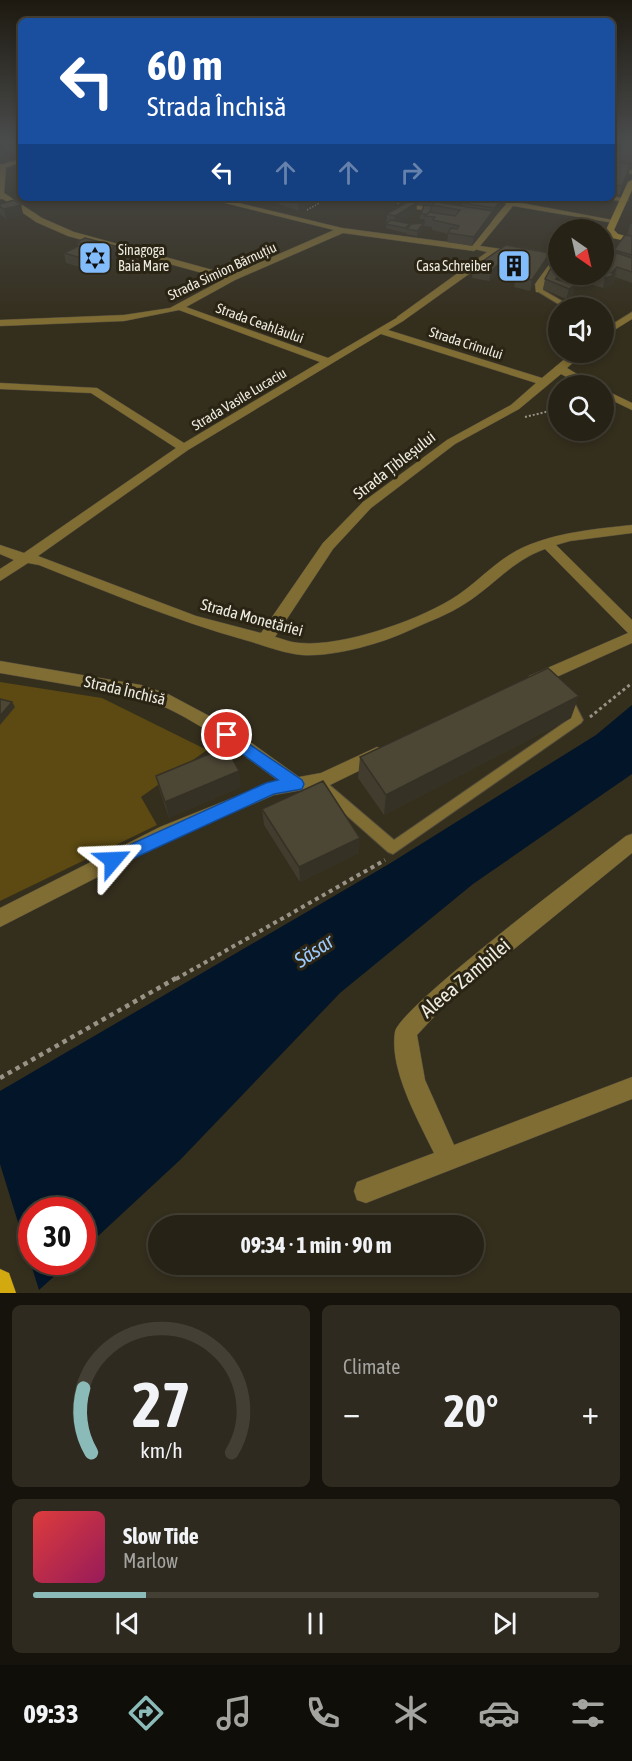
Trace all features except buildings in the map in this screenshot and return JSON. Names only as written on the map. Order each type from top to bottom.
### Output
[{"type":"main road","points":[[614,221],[625,200]]},
{"type":"main road","points":[[614,236],[632,240]]},
{"type":"main road","points":[[0,1282],[3,1293]]},
{"type":"street","points":[[9,200],[39,220],[71,234],[232,278]]},
{"type":"street","points":[[222,201],[342,230],[548,259]]},
{"type":"street","points":[[474,248],[513,201],[604,219]]},
{"type":"street","points":[[411,206],[464,215]]},
{"type":"street","points":[[485,218],[497,220]]},
{"type":"street","name":"Strada Simion Bărnuțiu","points":[[0,323],[124,318],[181,308],[232,278],[342,230]]},
{"type":"street","name":"Strada Vasile Lucaciu","points":[[0,576],[184,448],[400,319],[495,251]]},
{"type":"street","points":[[614,261],[632,266]]},
{"type":"street","points":[[539,290],[539,284],[548,272]]},
{"type":"street","name":"Strada Ceahlăului","points":[[181,308],[329,362]]},
{"type":"street","points":[[614,322],[632,315]]},
{"type":"street","points":[[614,326],[628,330]]},
{"type":"street","name":"Strada Crinului","points":[[381,331],[543,382]]},
{"type":"street","name":"Strada Țibleșului","points":[[264,641],[328,546],[367,505],[451,442],[515,407],[567,363]]},
{"type":"street","points":[[560,369],[571,375]]},
{"type":"street","points":[[0,386],[93,390],[184,448]]},
{"type":"street","points":[[614,398],[632,407]]},
{"type":"street","name":"Strada Monetăriei","points":[[0,549],[52,565],[192,620],[264,641],[300,649],[320,649],[342,646],[397,630],[461,600],[506,564],[530,550],[568,537],[632,529]]},
{"type":"street","points":[[547,544],[632,629]]},
{"type":"street","points":[[521,686],[558,682],[632,638]]},
{"type":"street","name":"Strada Închisă","points":[[0,667],[141,691],[164,698],[199,715],[296,784]]},
{"type":"street","points":[[0,918],[166,833],[272,788],[317,782],[396,745]]},
{"type":"street","name":"Aleea Zambilei","points":[[448,1158],[416,1087],[405,1054],[406,1031],[437,999],[632,842]]},
{"type":"street","points":[[366,1191],[632,1088]]},
{"type":"lane","points":[[539,290],[552,297]]},
{"type":"lane","points":[[317,782],[393,848],[577,720],[558,682]]},
{"type":"path","points":[[292,218],[323,201]]},
{"type":"path","points":[[388,201],[411,206]]},
{"type":"path","points":[[599,711],[632,683]]},
{"type":"path","points":[[0,1078],[386,859]]},
{"type":"shaded area","points":[[0,682],[102,698],[207,750],[141,797],[157,825],[0,901]]},
{"type":"water","name":"Săsar","points":[[632,705],[632,774],[473,884],[340,993],[180,1160],[96,1238],[96,1197],[18,1197],[18,1222],[0,1164],[0,1091],[389,864],[596,735]]},
{"type":"water","points":[[34,1275],[56,1275],[39,1290]]},
{"type":"place","name":"Sinagoga Baia Mare","points":[[95,258]]},
{"type":"place","name":"Casa Schreiber","points":[[514,266]]},
{"type":"route","points":[[113,860],[166,833],[233,804],[272,788],[296,784],[227,735]]}]
